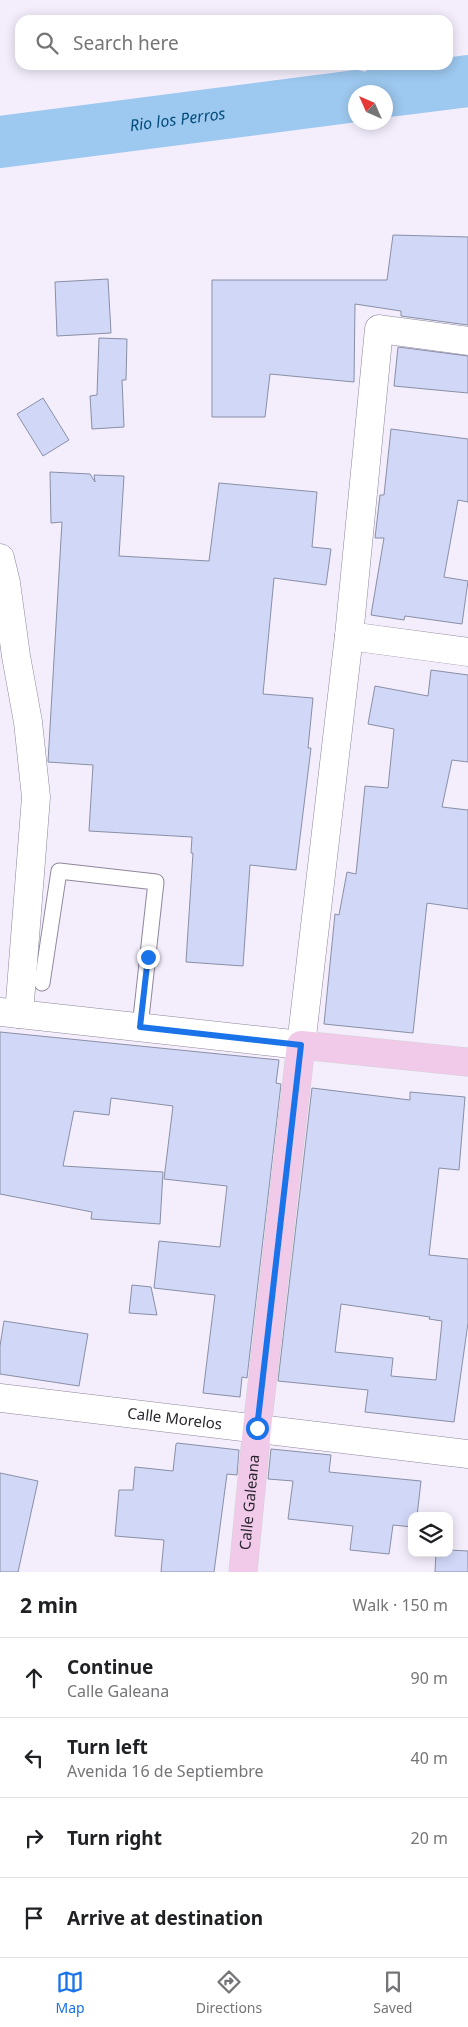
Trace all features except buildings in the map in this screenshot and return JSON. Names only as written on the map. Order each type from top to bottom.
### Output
[{"type":"main road","points":[[301,1045],[468,1062]]},
{"type":"main road","name":"Calle Galeana","points":[[243,1572],[257,1428],[301,1045]]},
{"type":"street","points":[[0,558],[6,583],[16,656],[28,722],[36,797],[10,1013],[301,1045],[349,636],[379,329],[468,341]]},
{"type":"street","points":[[349,636],[468,652]]},
{"type":"street","name":"Calle Morelos","points":[[0,1398],[468,1454]]},
{"type":"lane","points":[[42,983],[59,871],[156,882],[140,1027]]},
{"type":"waterway","name":"Rio los Perros","points":[[393,90],[468,81]]},
{"type":"waterway","name":"Rio los Perros","points":[[0,142],[348,97]]},
{"type":"route","points":[[148,957],[140,1027],[301,1045],[257,1428]]}]
